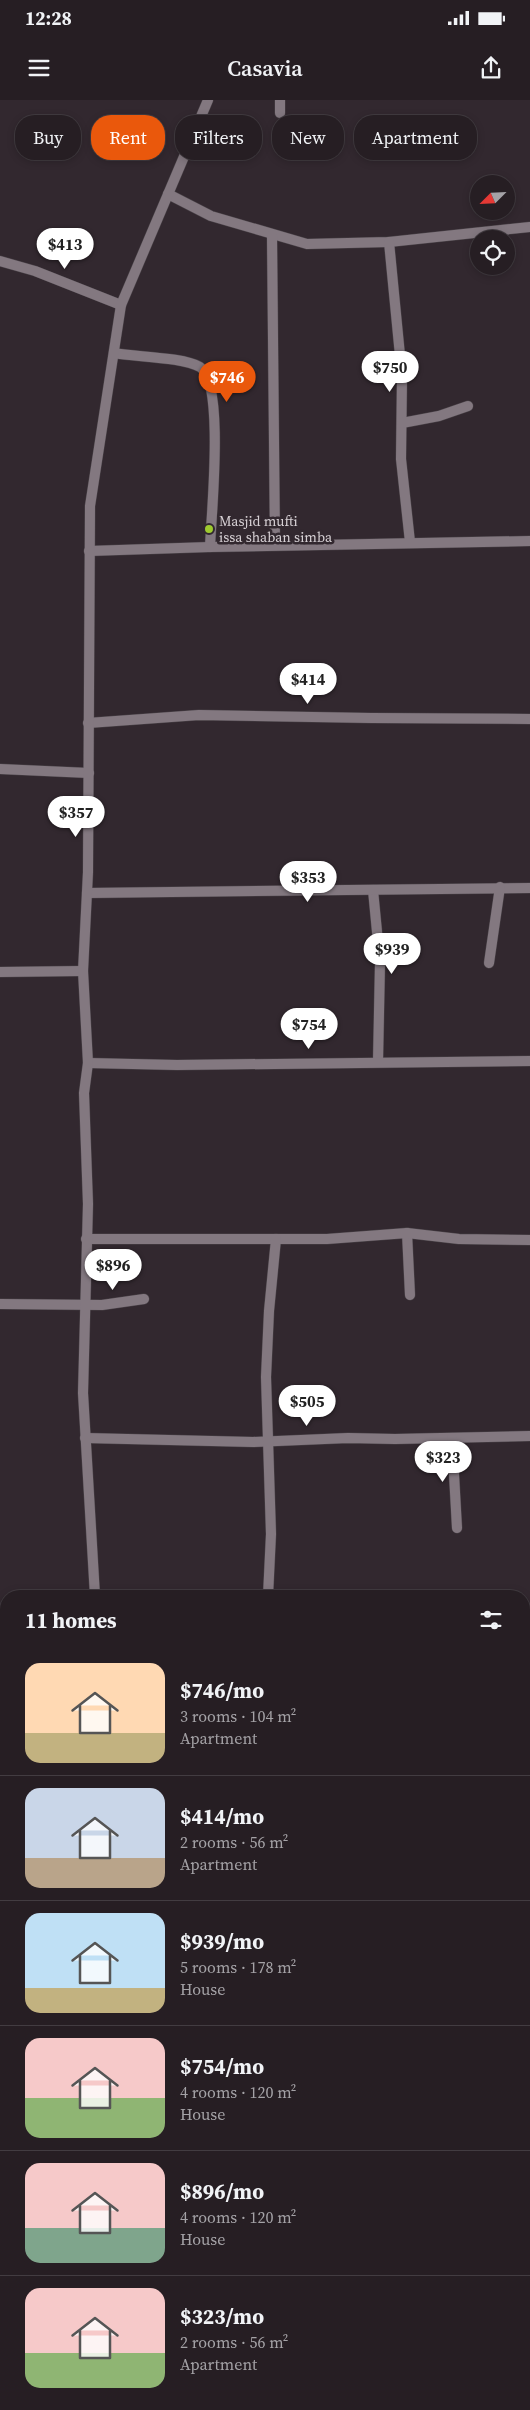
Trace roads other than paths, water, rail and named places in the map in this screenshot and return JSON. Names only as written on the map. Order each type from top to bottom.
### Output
[{"type":"street","points":[[95,1590],[84,1438],[84,1304],[88,1204],[84,1093],[88,1063],[83,971],[87,893],[89,774],[90,506],[121,305],[208,100]]},
{"type":"street","points":[[280,100],[280,113]]},
{"type":"street","points":[[168,194],[211,216],[307,244],[389,242],[530,227]]},
{"type":"street","points":[[272,235],[275,546]]},
{"type":"street","points":[[389,242],[402,376],[403,490],[410,542]]},
{"type":"street","points":[[0,261],[35,271],[121,305]]},
{"type":"street","points":[[114,353],[190,363],[202,368],[211,384],[215,436],[210,547]]},
{"type":"street","points":[[402,423],[439,416],[468,406]]},
{"type":"street","points":[[89,551],[410,542],[530,541]]},
{"type":"street","points":[[88,723],[222,714],[322,718],[530,718]]},
{"type":"street","points":[[0,769],[89,774]]},
{"type":"street","points":[[489,963],[500,888]]},
{"type":"street","points":[[87,893],[530,888]]},
{"type":"street","points":[[373,890],[380,963],[378,1062]]},
{"type":"street","points":[[0,972],[83,971]]},
{"type":"street","points":[[88,1063],[530,1061]]},
{"type":"street","points":[[86,1239],[327,1239],[407,1233],[459,1239],[530,1240]]},
{"type":"street","points":[[407,1233],[410,1295]]},
{"type":"street","points":[[268,1590],[271,1534],[266,1367],[276,1239]]},
{"type":"street","points":[[0,1304],[102,1305],[144,1299]]},
{"type":"street","points":[[84,1438],[268,1442],[348,1438],[530,1436]]},
{"type":"street","points":[[452,1438],[457,1528]]},
{"type":"place","name":"Masjid mufti issa shaban simba","points":[[209,529]]}]
